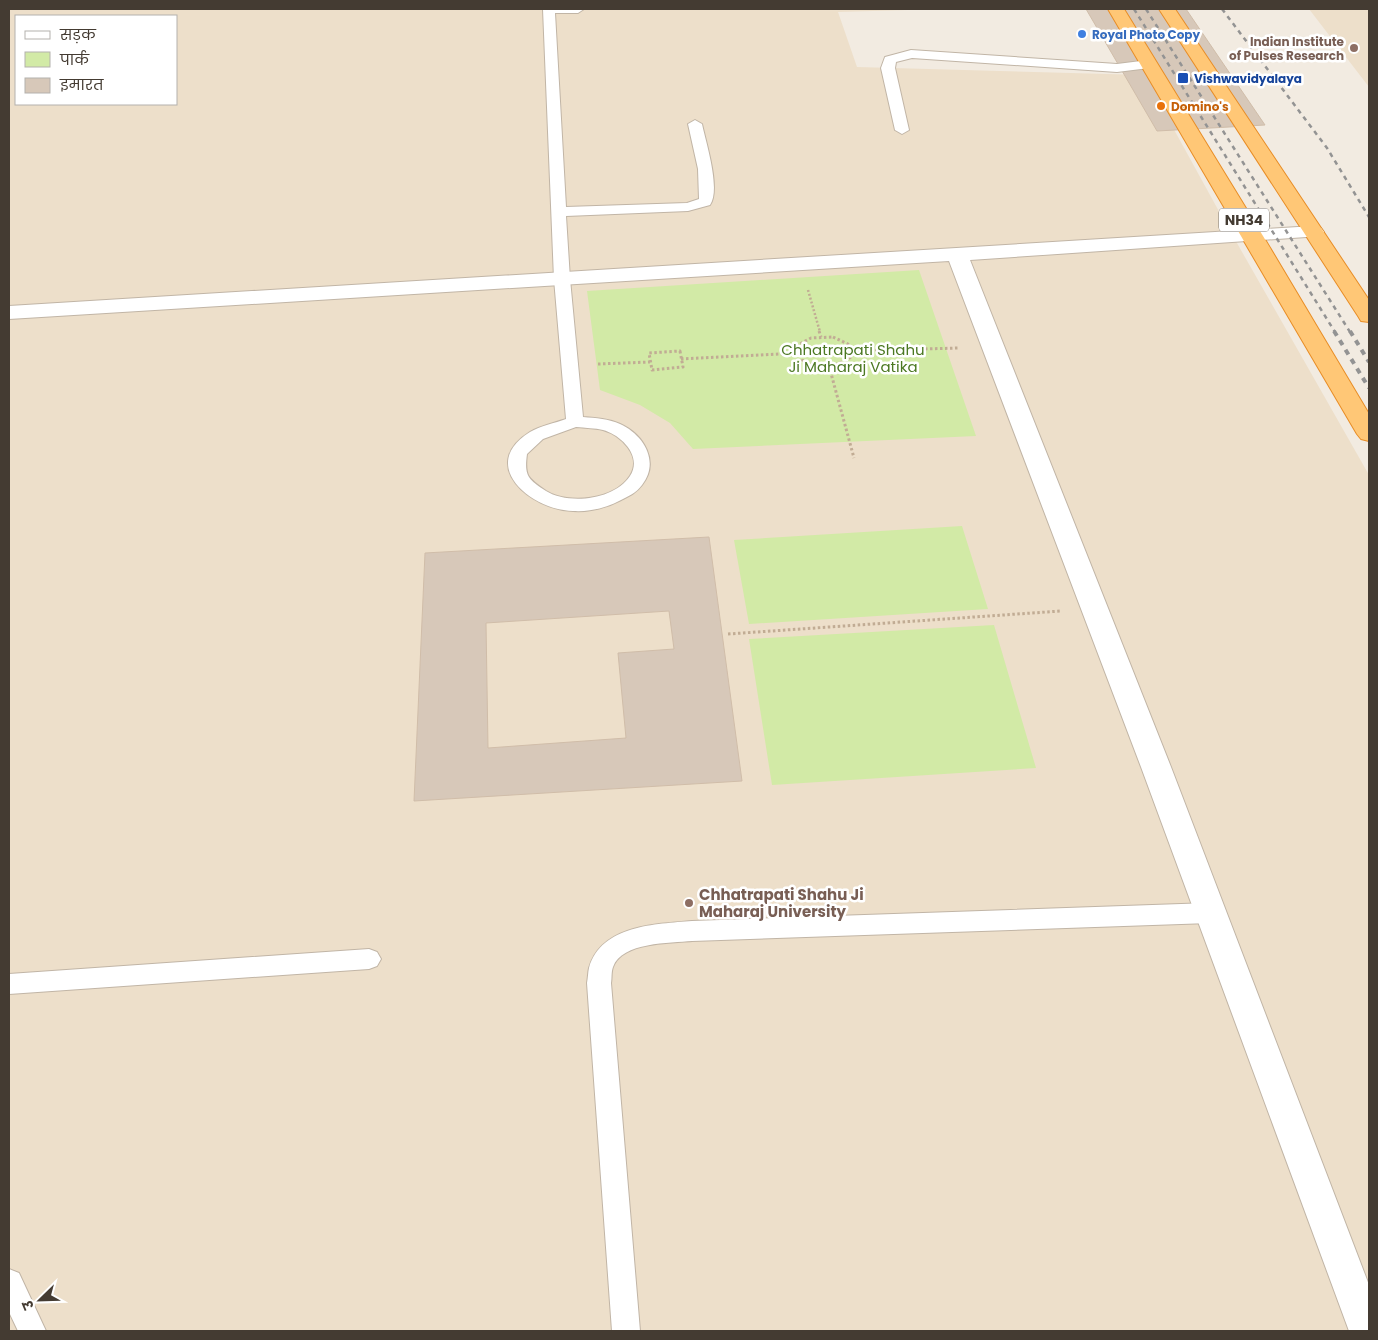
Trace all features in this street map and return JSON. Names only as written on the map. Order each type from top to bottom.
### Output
[{"type":"highway","name":"NH34","points":[[1116,9],[1253,236],[1369,434]]},
{"type":"highway","points":[[1167,9],[1369,316]]},
{"type":"street","points":[[9,313],[1314,232]]},
{"type":"street","points":[[957,254],[1368,1331]]},
{"type":"lane","points":[[575,422],[562,279],[549,9],[578,9]]},
{"type":"lane","points":[[902,130],[888,68],[890,60],[898,57],[929,54],[1117,68],[1149,64]]},
{"type":"lane","points":[[559,212],[688,207],[705,202],[707,198],[704,169],[696,124]]},
{"type":"lane","points":[[575,422],[598,424],[616,429],[631,438],[641,449],[644,463],[639,476],[629,488],[612,498],[599,502],[571,505],[550,501],[533,493],[521,482],[516,469],[516,462],[517,455],[526,443],[539,432],[575,422]]},
{"type":"lane","points":[[626,1331],[599,983],[601,967],[610,953],[631,940],[692,931],[1210,913]]},
{"type":"lane","points":[[9,984],[369,959]]},
{"type":"lane","points":[[9,1282],[32,1331]]},
{"type":"path","points":[[802,264],[821,338]]},
{"type":"path","points":[[833,337],[848,344],[850,351],[851,357],[840,365],[816,367],[802,360],[798,346],[811,338],[833,337]]},
{"type":"path","points":[[850,351],[992,347]]},
{"type":"path","points":[[680,351],[681,359],[683,367],[652,370],[649,353],[680,351]]},
{"type":"path","points":[[681,359],[799,353]]},
{"type":"path","points":[[570,365],[650,362]]},
{"type":"path","points":[[829,366],[854,458]]},
{"type":"path","points":[[728,634],[1032,614]]},
{"type":"shaded area","name":"Chhatrapati Shahu Ji Maharaj University","points":[[9,9],[908,9],[838,12],[857,67],[1144,75],[1221,215],[1369,475],[1369,1331],[9,1331]]},
{"type":"shaded area","name":"Indian Institute of Pulses Research","points":[[1309,9],[1369,9],[1369,87]]},
{"type":"green space","name":"Chhatrapati Shahu Ji Maharaj Vatika","points":[[919,270],[976,436],[693,449],[670,423],[640,405],[600,390],[587,291]]},
{"type":"green space","points":[[962,526],[988,609],[749,624],[734,540]]},
{"type":"green space","points":[[994,625],[1036,768],[772,785],[749,639]]},
{"type":"building","name":"Vishwavidyalaya","points":[[1086,9],[1186,9],[1265,125],[1157,131]]},
{"type":"building","points":[[709,537],[742,781],[414,801],[425,553]],"holes":[[[669,611],[674,649],[618,653],[626,738],[488,748],[486,623]]]},
{"type":"railway","points":[[1134,9],[1335,332]]},
{"type":"railway","points":[[1146,9],[1350,332]]},
{"type":"railway","points":[[1222,9],[1327,148],[1369,217]]},
{"type":"railway","points":[[1334,331],[1369,388]]},
{"type":"railway","points":[[1350,331],[1369,362]]},
{"type":"place","name":"Royal Photo Copy","points":[[1082,34]]},
{"type":"place","name":"Indian Institute of Pulses Research","points":[[1354,48]]},
{"type":"place","name":"Vishwavidyalaya","points":[[1183,78]]},
{"type":"place","name":"Domino's","points":[[1161,106]]},
{"type":"place","name":"Chhatrapati Shahu Ji Maharaj University","points":[[689,903]]}]
